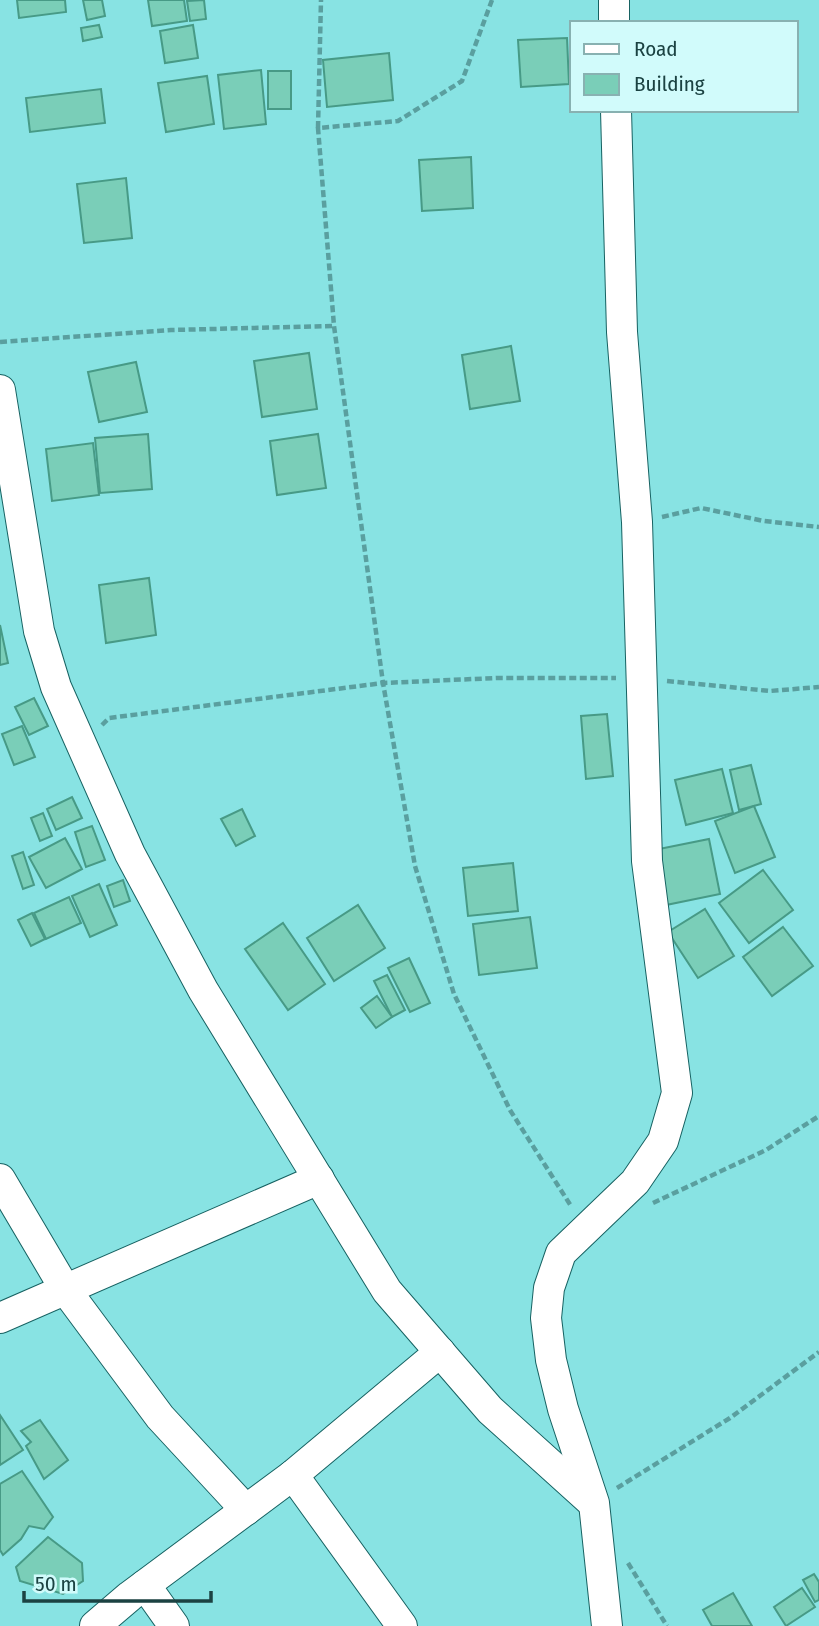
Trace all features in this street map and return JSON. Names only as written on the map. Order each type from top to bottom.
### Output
[{"type":"street","points":[[614,0],[614,21]]},
{"type":"street","points":[[607,1626],[594,1503],[563,1409],[551,1360],[546,1318],[549,1289],[561,1253],[635,1182],[663,1141],[677,1093],[647,861],[636,522],[622,332],[616,112]]},
{"type":"street","points":[[0,390],[39,631],[56,687],[130,854],[203,990],[387,1291],[489,1410],[594,1503]]},
{"type":"street","points":[[0,1318],[318,1178]]},
{"type":"street","points":[[0,1179],[65,1289],[160,1416],[246,1510]]},
{"type":"street","points":[[95,1626],[145,1585],[293,1475],[440,1352]]},
{"type":"street","points":[[293,1475],[402,1626]]},
{"type":"street","points":[[145,1585],[174,1626]]},
{"type":"path","points":[[321,0],[318,128],[334,326],[383,683],[415,866],[454,994],[510,1110],[586,1229]]},
{"type":"path","points":[[318,128],[398,121],[462,81],[492,0]]},
{"type":"path","points":[[0,342],[171,330],[334,326]]},
{"type":"path","points":[[636,522],[701,508],[764,521],[819,527]]},
{"type":"path","points":[[83,744],[109,718],[383,683],[496,678],[640,678],[770,691],[819,687]]},
{"type":"path","points":[[646,1206],[766,1150],[819,1116]]},
{"type":"path","points":[[594,1503],[730,1418],[819,1352]]},
{"type":"building","points":[[17,0],[65,0],[66,12],[19,18]]},
{"type":"building","points":[[83,0],[102,0],[105,16],[87,20]]},
{"type":"building","points":[[148,0],[184,0],[187,21],[152,26]]},
{"type":"building","points":[[204,0],[206,19],[190,21],[187,1]]},
{"type":"building","points":[[99,25],[102,37],[83,41],[81,28]]},
{"type":"building","points":[[193,25],[198,58],[165,63],[160,31]]},
{"type":"building","points":[[567,38],[569,84],[521,87],[518,40]]},
{"type":"building","points":[[389,53],[393,100],[327,107],[323,60]]},
{"type":"building","points":[[261,70],[266,124],[224,129],[218,75]]},
{"type":"building","points":[[268,71],[291,71],[291,109],[268,109]]},
{"type":"building","points":[[207,76],[214,124],[166,132],[158,83]]},
{"type":"building","points":[[101,89],[105,123],[30,132],[26,98]]},
{"type":"building","points":[[471,157],[473,208],[422,211],[419,160]]},
{"type":"building","points":[[126,178],[132,238],[84,243],[77,184]]},
{"type":"building","points":[[511,346],[520,401],[470,409],[462,355]]},
{"type":"building","points":[[309,353],[317,409],[262,417],[254,361]]},
{"type":"building","points":[[136,362],[147,412],[99,422],[88,372]]},
{"type":"building","points":[[148,434],[152,489],[100,493],[95,438]]},
{"type":"building","points":[[318,434],[326,488],[277,495],[270,441]]},
{"type":"building","points":[[93,443],[99,495],[52,501],[46,449]]},
{"type":"building","points":[[149,578],[156,635],[106,643],[99,585]]},
{"type":"building","points":[[0,625],[8,663],[0,665]]},
{"type":"building","points":[[34,698],[48,726],[29,735],[15,707]]},
{"type":"building","points":[[607,714],[613,776],[586,779],[581,716]]},
{"type":"building","points":[[22,726],[35,757],[14,765],[2,734]]},
{"type":"building","points":[[751,765],[761,804],[739,810],[730,770]]},
{"type":"building","points":[[722,769],[733,813],[686,825],[675,780]]},
{"type":"building","points":[[72,797],[82,818],[56,830],[47,809]]},
{"type":"building","points":[[754,806],[775,857],[735,873],[715,821]]},
{"type":"building","points":[[242,809],[255,836],[236,846],[221,819]]},
{"type":"building","points":[[43,813],[52,836],[40,841],[31,818]]},
{"type":"building","points":[[92,826],[105,860],[86,867],[75,832]]},
{"type":"building","points":[[65,838],[82,869],[46,888],[29,857]]},
{"type":"building","points":[[709,839],[720,894],[666,905],[654,850]]},
{"type":"building","points":[[23,852],[34,885],[23,889],[12,856]]},
{"type":"building","points":[[513,863],[518,911],[468,916],[463,868]]},
{"type":"building","points":[[763,870],[793,910],[749,943],[719,903]]},
{"type":"building","points":[[123,880],[130,901],[114,907],[107,886]]},
{"type":"building","points":[[99,884],[117,925],[90,937],[72,896]]},
{"type":"building","points":[[69,897],[81,923],[46,939],[34,913]]},
{"type":"building","points":[[358,905],[385,948],[334,981],[307,938]]},
{"type":"building","points":[[705,909],[734,956],[698,978],[668,932]]},
{"type":"building","points":[[32,913],[45,939],[31,946],[18,920]]},
{"type":"building","points":[[530,917],[537,968],[479,975],[473,924]]},
{"type":"building","points":[[283,923],[325,984],[288,1010],[245,949]]},
{"type":"building","points":[[783,927],[813,966],[772,996],[743,957]]},
{"type":"building","points":[[409,958],[430,1003],[410,1012],[388,968]]},
{"type":"building","points":[[387,975],[405,1010],[392,1017],[374,981]]},
{"type":"building","points":[[377,996],[392,1017],[376,1028],[361,1008]]},
{"type":"building","points":[[0,1415],[23,1450],[0,1465]]},
{"type":"building","points":[[40,1420],[68,1460],[44,1479],[26,1446],[31,1442],[21,1431]]},
{"type":"building","points":[[22,1471],[53,1517],[44,1529],[29,1526],[21,1539],[3,1555],[0,1550],[0,1484]]},
{"type":"building","points":[[48,1537],[82,1563],[83,1581],[63,1594],[20,1581],[16,1567]]},
{"type":"building","points":[[814,1574],[819,1582],[819,1600],[815,1602],[803,1580]]},
{"type":"building","points":[[802,1588],[815,1607],[786,1626],[774,1607]]},
{"type":"building","points":[[733,1593],[752,1626],[712,1626],[703,1610]]}]
